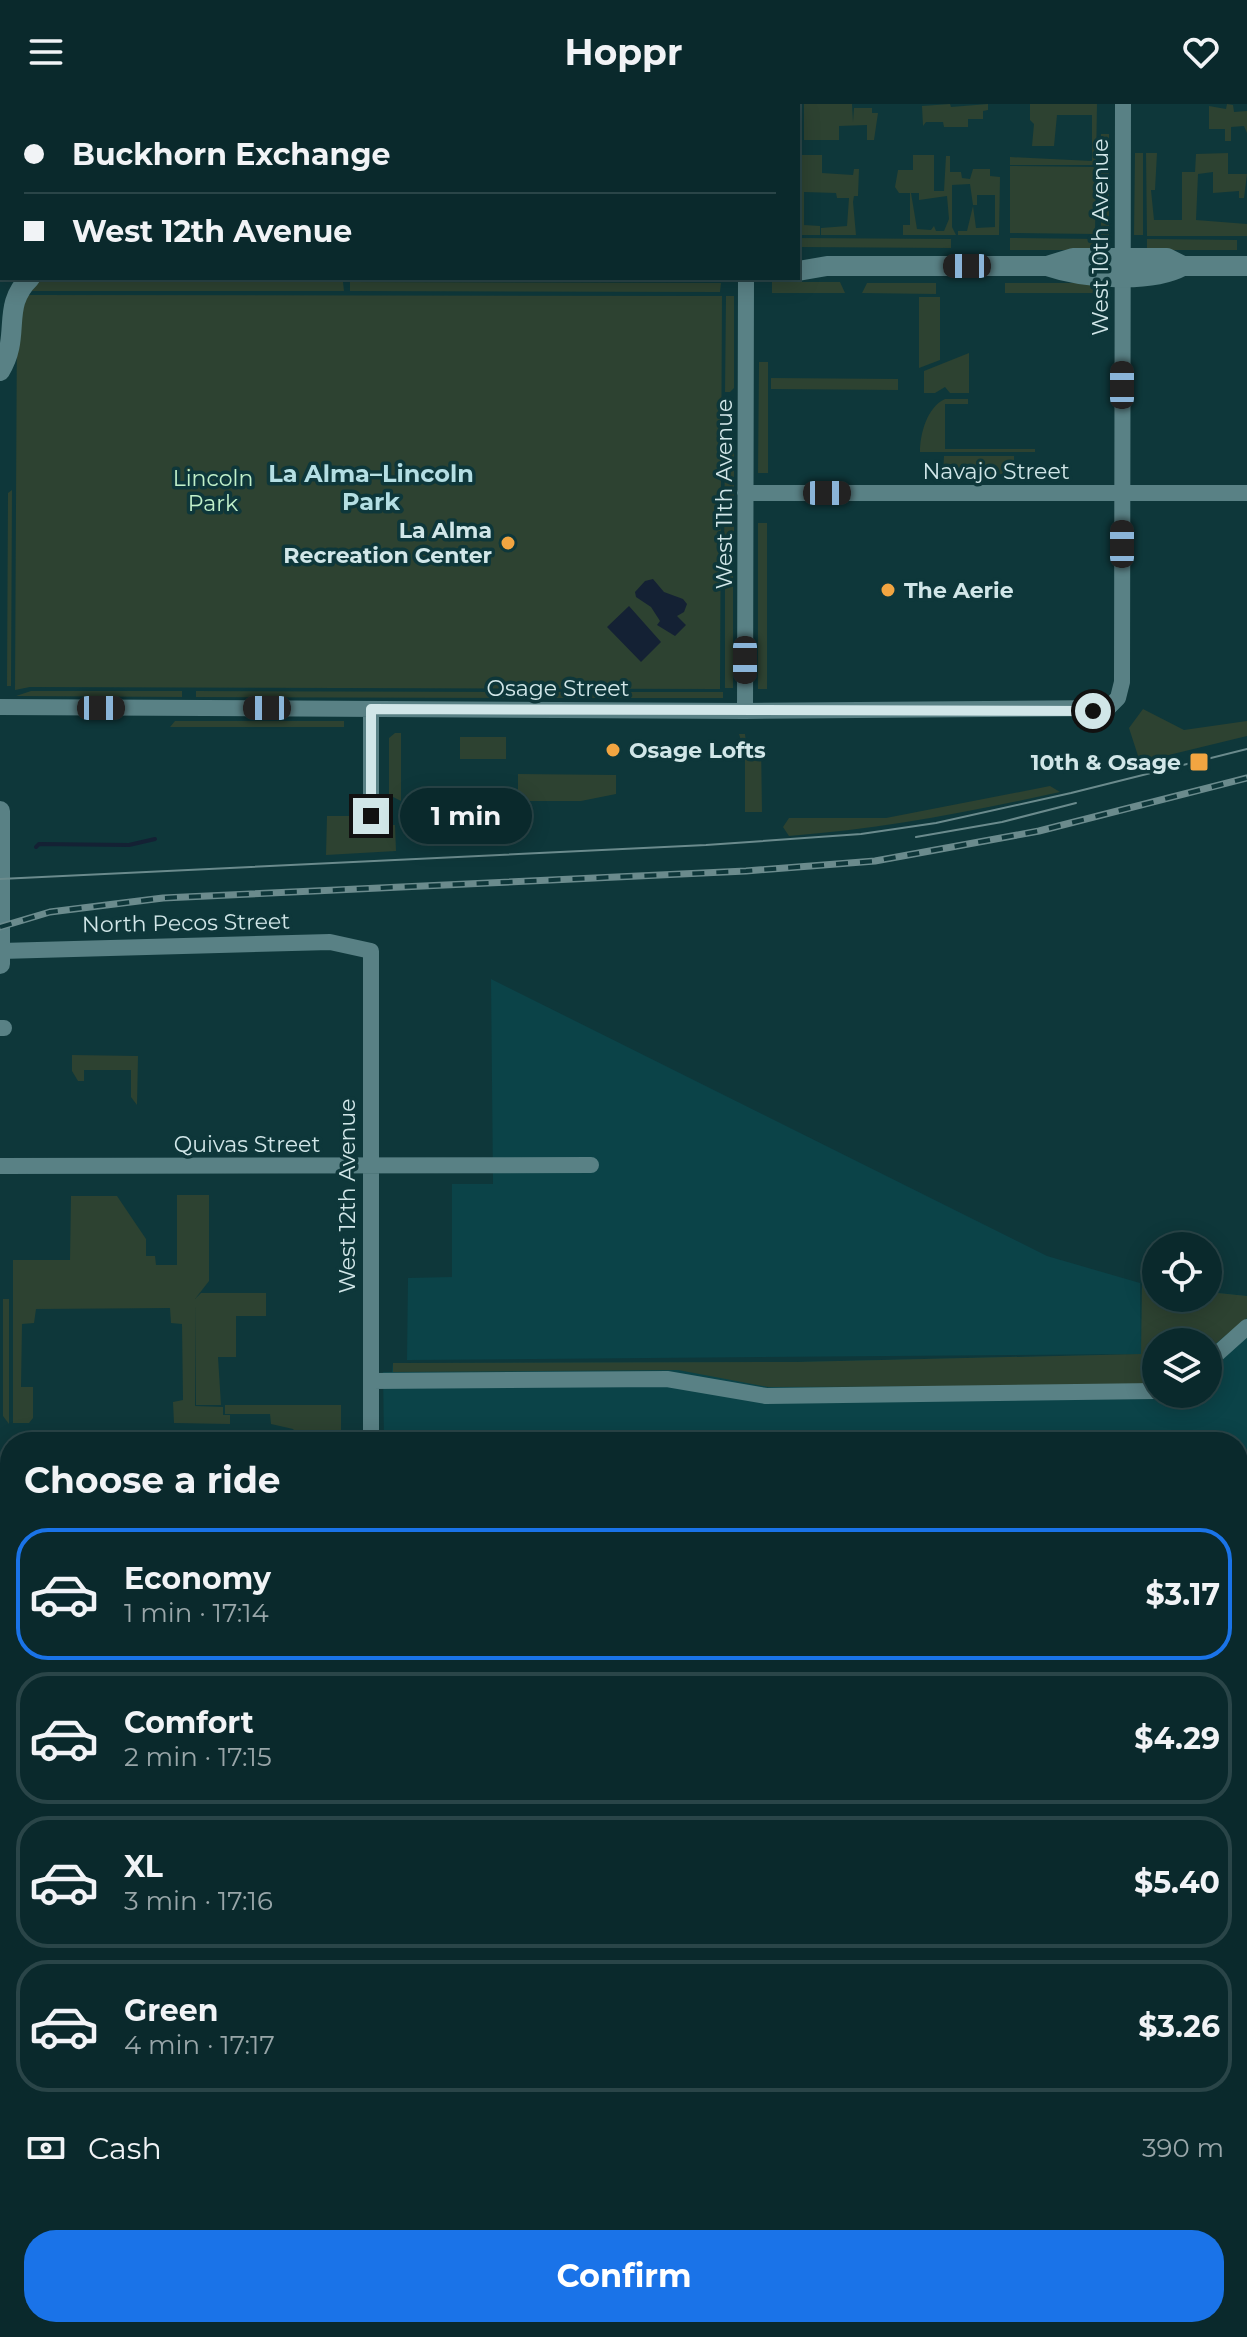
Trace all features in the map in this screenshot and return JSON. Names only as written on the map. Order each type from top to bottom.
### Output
[{"type":"street","name":"West 10th Avenue","points":[[1114,704],[1122,682],[1123,104]]},
{"type":"street","points":[[800,260],[827,266]]},
{"type":"street","points":[[800,271],[827,266],[1047,266],[1074,275],[1122,267],[1167,275],[1183,266],[1247,266]]},
{"type":"street","points":[[0,371],[10,355],[12,298],[28,280]]},
{"type":"street","name":"West 11th Avenue","points":[[745,711],[746,280]]},
{"type":"street","name":"Navajo Street","points":[[745,493],[1247,493]]},
{"type":"street","name":"Osage Street","points":[[0,707],[1095,711],[1114,704]]},
{"type":"street","points":[[371,709],[371,816]]},
{"type":"street","points":[[0,811],[0,964]]},
{"type":"street","name":"North Pecos Street","points":[[1,951],[330,942],[371,951]]},
{"type":"street","name":"West 12th Avenue","points":[[371,951],[371,1432]]},
{"type":"street","name":"Quivas Street","points":[[0,1166],[591,1165]]},
{"type":"street","points":[[1222,1349],[1247,1327]]},
{"type":"street","points":[[371,1381],[667,1379],[766,1396],[1142,1391]]},
{"type":"shaded area","points":[[653,579],[664,592],[683,599],[687,604],[684,612],[677,616],[686,625],[675,636],[657,625],[660,621],[651,607],[636,597],[635,592],[645,581]]},
{"type":"shaded area","points":[[629,606],[661,642],[641,662],[607,627]]},
{"type":"shaded area","points":[[491,979],[1047,1256],[1140,1283],[1141,1348],[1142,1284],[1142,1312],[1222,1312],[1222,1293],[1247,1296],[1247,1432],[384,1432],[383,1372],[392,1372],[393,1363],[796,1362],[1142,1354],[407,1360],[408,1278],[452,1277],[452,1184],[493,1184]]},
{"type":"green space","points":[[804,104],[852,104],[853,122],[854,108],[872,108],[872,113],[878,113],[874,140],[867,140],[867,125],[839,126],[839,140],[804,140]]},
{"type":"green space","points":[[950,104],[951,107],[988,104],[988,110],[983,111],[983,119],[968,119],[968,127],[944,127],[943,122],[926,122],[923,126],[922,106]]},
{"type":"green space","points":[[1030,104],[1097,104],[1096,165],[1010,165],[1010,157],[1092,161],[1092,115],[1057,115],[1054,146],[1032,146],[1034,124],[1030,120]]},
{"type":"green space","points":[[1227,104],[1233,105],[1234,112],[1247,111],[1247,133],[1244,126],[1231,127],[1231,141],[1225,141],[1225,129],[1209,129],[1209,106],[1226,109]]},
{"type":"green space","points":[[1101,134],[1109,134],[1109,235],[1101,235]]},
{"type":"green space","points":[[1135,153],[1143,153],[1143,235],[1134,235]]},
{"type":"green space","points":[[1146,153],[1157,153],[1155,190],[1151,190],[1154,220],[1182,220],[1182,172],[1195,172],[1196,154],[1228,153],[1228,174],[1247,174],[1244,198],[1239,198],[1239,191],[1213,193],[1213,172],[1198,174],[1196,220],[1247,224],[1247,236],[1147,236]]},
{"type":"green space","points":[[800,155],[822,155],[822,173],[853,175],[854,169],[859,169],[858,196],[854,196],[853,202],[856,235],[821,235],[821,228],[847,226],[849,198],[837,198],[836,193],[804,192],[804,225],[820,226],[820,235],[800,235]]},
{"type":"green space","points":[[913,155],[934,155],[934,191],[944,191],[946,156],[950,156],[950,172],[961,172],[962,178],[970,179],[973,169],[990,169],[990,176],[1000,177],[999,235],[958,235],[958,231],[967,231],[973,206],[976,228],[995,227],[995,195],[977,195],[977,205],[973,205],[970,184],[952,185],[952,227],[956,235],[903,235],[903,225],[910,225],[910,193],[899,193],[895,187],[898,170],[913,170]],"holes":[[[911,193],[919,193],[919,200],[947,196],[949,219],[944,231],[936,231],[934,226],[931,230],[917,229]]]},
{"type":"green space","points":[[1010,166],[1096,167],[1095,234],[1010,233]]},
{"type":"green space","points":[[800,238],[951,239],[951,248],[800,247]]},
{"type":"green space","points":[[1010,238],[1097,239],[1097,250],[1010,250]]},
{"type":"green space","points":[[1147,239],[1237,240],[1237,250],[1147,250]]},
{"type":"green space","points":[[40,281],[343,282],[344,291],[29,291],[30,286]]},
{"type":"green space","points":[[350,282],[721,283],[720,292],[350,291]]},
{"type":"green space","points":[[772,282],[840,282],[845,293],[772,293]]},
{"type":"green space","points":[[867,283],[936,283],[936,294],[862,293]]},
{"type":"green space","points":[[1005,283],[1097,283],[1094,293],[1005,293]]},
{"type":"green space","name":"Lincoln Park","points":[[24,295],[722,296],[720,689],[30,687],[15,690],[17,319]]},
{"type":"green space","points":[[726,296],[734,296],[734,388],[730,392],[725,392]]},
{"type":"green space","points":[[919,297],[940,297],[940,360],[919,368]]},
{"type":"green space","points":[[969,353],[969,393],[950,393],[945,387],[935,393],[924,393],[924,371]]},
{"type":"green space","points":[[759,362],[768,362],[768,473],[758,473]]},
{"type":"green space","points":[[771,378],[898,379],[898,390],[771,389]]},
{"type":"green space","points":[[945,399],[968,399],[968,404],[945,404],[945,449],[1035,449],[1035,452],[920,452],[926,422],[934,408]]},
{"type":"green space","points":[[725,436],[734,439],[734,558],[724,561]]},
{"type":"green space","points":[[944,456],[1014,456],[1014,470],[1030,470],[1026,474],[943,474]]},
{"type":"green space","points":[[12,490],[11,686],[7,686],[8,493]]},
{"type":"green space","points":[[758,523],[767,523],[767,689],[758,689]]},
{"type":"green space","points":[[725,572],[733,575],[733,688],[725,688]]},
{"type":"green space","points":[[31,691],[182,691],[182,697],[16,696]]},
{"type":"green space","points":[[196,691],[526,692],[522,698],[196,697]]},
{"type":"green space","points":[[534,692],[723,692],[723,698],[538,698]]},
{"type":"green space","points":[[1143,709],[1184,730],[1247,721],[1247,736],[1140,762],[1129,728]]},
{"type":"green space","points":[[175,721],[344,721],[344,727],[170,727]]},
{"type":"green space","points":[[401,733],[401,801],[389,795],[389,738]]},
{"type":"green space","points":[[739,734],[745,734],[746,743],[761,743],[762,812],[745,812],[745,753]]},
{"type":"green space","points":[[460,737],[506,737],[506,759],[460,759]]},
{"type":"green space","points":[[518,774],[616,775],[616,794],[581,801],[518,801]]},
{"type":"green space","points":[[1050,786],[1060,792],[892,824],[789,836],[783,827],[789,818],[886,818]]},
{"type":"green space","points":[[327,816],[381,816],[382,825],[395,825],[396,851],[326,855]]},
{"type":"green space","points":[[72,1055],[138,1056],[137,1105],[131,1097],[131,1070],[84,1070],[84,1081],[78,1081],[72,1071]]},
{"type":"green space","points":[[177,1195],[209,1195],[209,1281],[195,1299],[201,1293],[266,1293],[266,1316],[236,1316],[236,1357],[218,1357],[221,1405],[196,1405],[195,1304],[195,1406],[223,1407],[223,1415],[230,1415],[230,1424],[174,1423],[173,1402],[183,1400],[182,1324],[171,1323],[170,1308],[36,1309],[34,1323],[22,1324],[21,1387],[33,1387],[33,1418],[29,1423],[13,1423],[13,1260],[70,1260],[71,1196],[117,1196],[146,1239],[146,1256],[155,1256],[156,1265],[177,1265]]},
{"type":"green space","points":[[1142,1284],[1142,1312],[1222,1312],[1222,1293],[1247,1296],[1247,1318],[1222,1339],[1222,1328],[1142,1328],[1142,1385],[1134,1386],[768,1387],[678,1370],[393,1372],[393,1363],[796,1362],[1141,1354]]},
{"type":"green space","points":[[3,1299],[9,1299],[9,1424],[3,1416]]},
{"type":"green space","points":[[225,1405],[341,1405],[341,1432],[295,1432],[271,1424],[270,1414],[225,1414]]},
{"type":"waterway","points":[[36,847],[39,844],[129,845],[155,839]]},
{"type":"tram line","points":[[0,879],[706,845],[861,834],[936,823],[1247,749]]},
{"type":"tram line","points":[[916,837],[1002,822],[1076,803]]},
{"type":"railway","points":[[0,927],[50,912],[163,898],[746,871],[875,861],[1039,831],[1247,778]]},
{"type":"place","name":"La Alma Recreation Center","points":[[508,543]]},
{"type":"place","name":"The Aerie","points":[[888,590]]},
{"type":"place","name":"Osage Lofts","points":[[613,750]]},
{"type":"place","name":"10th & Osage","points":[[1199,762]]},
{"type":"district","name":"La Alma–Lincoln Park","points":[[371,487]]},
{"type":"route","points":[[371,816],[371,709],[1093,711]]}]
